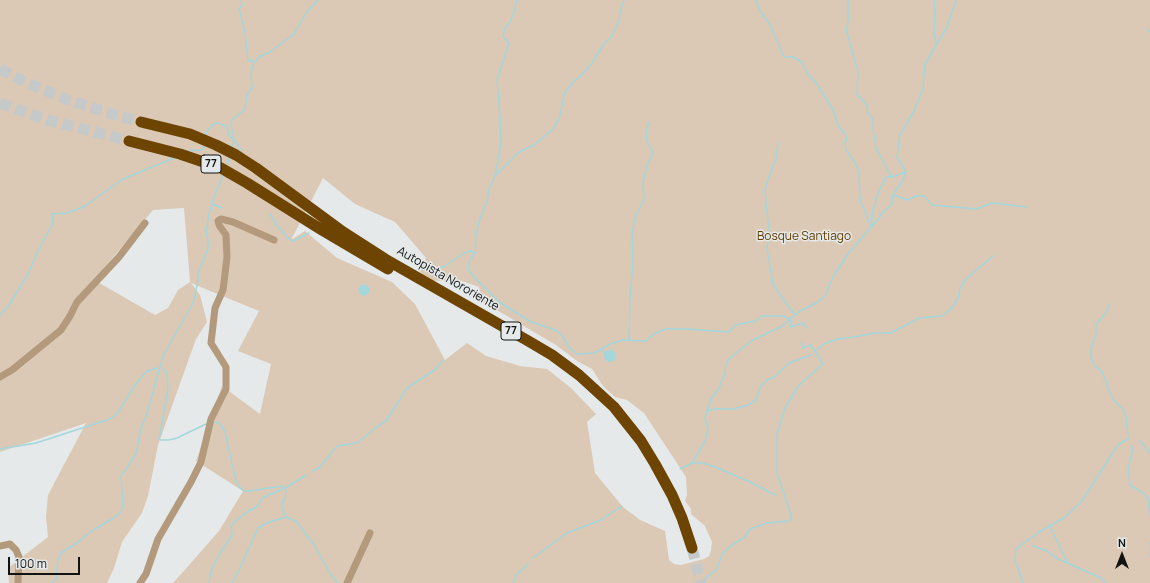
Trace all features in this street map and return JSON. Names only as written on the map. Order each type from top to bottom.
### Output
[{"type":"highway","name":"Autopista Nororiente","points":[[129,142],[154,147],[211,164],[236,177],[346,244],[531,350],[556,366],[583,387],[613,416],[656,479],[689,549],[675,501],[649,453],[621,414],[571,368],[547,352],[343,232],[241,158],[190,134],[141,122]]},
{"type":"street","points":[[140,583],[148,569],[158,539],[201,462],[211,419],[218,408],[226,388],[226,367],[211,343],[215,308],[224,290],[227,257],[226,235],[218,221],[221,219],[233,222],[274,240]]},
{"type":"street","points":[[0,377],[12,370],[61,330],[77,302],[119,257],[145,224]]},
{"type":"street","points":[[347,583],[370,533]]},
{"type":"street","points":[[0,546],[10,544],[14,547],[19,557],[18,583]]},
{"type":"green space","name":"Bosque Santiago","points":[[0,0],[1150,0],[1150,583],[172,583],[219,531],[243,491],[196,461],[222,386],[260,414],[271,364],[238,351],[259,311],[191,283],[200,295],[207,322],[196,339],[158,445],[148,496],[142,513],[122,542],[114,568],[107,583],[9,583],[8,568],[48,537],[46,517],[48,495],[86,423],[0,452]],"holes":[[[323,178],[355,204],[395,222],[426,258],[420,272],[425,277],[431,281],[462,281],[479,287],[483,302],[556,345],[577,361],[592,369],[603,386],[615,397],[627,400],[644,413],[686,477],[687,495],[685,501],[691,509],[691,514],[705,526],[712,542],[709,556],[704,559],[681,565],[674,564],[669,560],[665,531],[640,520],[623,507],[595,473],[587,422],[596,414],[571,388],[547,369],[520,366],[486,356],[467,343],[445,360],[415,304],[392,282],[337,258],[305,231],[291,240]],[[184,208],[190,282],[178,290],[168,308],[155,315],[94,280],[153,210]]]},
{"type":"water","points":[[364,284],[368,286],[370,290],[368,294],[364,296],[360,294],[358,290],[360,286]]},
{"type":"water","points":[[608,350],[612,350],[616,356],[612,362],[608,362],[604,358],[604,354]]},
{"type":"waterway","points":[[241,0],[242,5],[239,9],[245,32],[248,60],[254,62]]},
{"type":"waterway","points":[[234,140],[231,125],[232,120],[245,109],[247,95],[252,87],[251,74],[254,62],[259,57],[270,52],[294,34],[306,13],[318,0]]},
{"type":"waterway","points":[[475,253],[476,235],[480,218],[487,202],[489,189],[495,176],[501,144],[497,80],[509,43],[503,36],[505,28],[510,22],[514,12],[517,0]]},
{"type":"waterway","points":[[495,176],[519,152],[534,145],[553,129],[559,119],[565,92],[592,63],[604,44],[612,36],[619,21],[624,0]]},
{"type":"waterway","points":[[756,0],[760,11],[770,25],[784,57],[793,57],[802,62],[807,73],[817,84],[833,110],[839,127],[845,134],[847,140],[845,143],[846,150],[859,172],[860,199],[871,227],[881,214],[892,204],[893,195],[903,180],[906,172]]},
{"type":"waterway","points":[[848,0],[848,22],[846,29],[858,72],[857,94],[867,105],[868,113],[873,119],[876,148],[891,176]]},
{"type":"waterway","points":[[934,0],[934,33],[936,44]]},
{"type":"waterway","points":[[680,469],[692,463],[705,441],[708,429],[705,418],[711,399],[719,388],[725,373],[726,364],[730,358],[751,341],[782,326],[800,311],[818,302],[825,296],[833,277],[848,254],[871,227],[873,211],[878,193],[886,177],[892,177],[906,172],[897,157],[900,135],[914,111],[923,89],[925,64],[947,27],[956,0]]},
{"type":"waterway","points":[[1147,29],[1150,32]]},
{"type":"waterway","points":[[629,339],[633,263],[632,234],[635,218],[644,199],[643,182],[647,165],[653,152],[647,141],[646,131],[649,122]]},
{"type":"waterway","points":[[207,136],[206,132],[214,124],[217,123],[226,126],[229,135],[238,145],[243,154]]},
{"type":"waterway","points":[[232,149],[233,143]]},
{"type":"waterway","points":[[778,143],[776,159],[765,191],[769,232],[767,249],[773,284],[795,315]]},
{"type":"waterway","points":[[188,151],[201,150],[207,145]]},
{"type":"waterway","points":[[227,166],[230,156]]},
{"type":"waterway","points":[[0,315],[9,305],[28,274],[53,223],[52,214],[67,213],[85,206],[123,179],[174,158]]},
{"type":"waterway","points":[[52,583],[56,579],[58,559],[61,553],[121,512],[123,506],[121,476],[136,454],[141,428],[146,417],[163,356],[193,303],[198,281],[198,273],[208,249],[206,232],[209,214],[223,175]]},
{"type":"waterway","points":[[893,195],[908,200],[916,196],[924,196],[932,205],[976,209],[992,203],[1027,207]]},
{"type":"waterway","points":[[212,204],[222,208]]},
{"type":"waterway","points":[[270,214],[278,227],[289,239],[293,241],[309,233]]},
{"type":"waterway","points":[[421,269],[433,271],[445,266],[464,253],[470,251],[475,253]]},
{"type":"waterway","points":[[475,253],[470,260],[468,269],[499,302],[531,322],[553,329],[561,334],[569,347],[577,354],[594,353],[602,349]]},
{"type":"waterway","points":[[817,350],[824,344],[837,339],[874,333],[891,333],[919,318],[942,316],[950,310],[958,298],[960,288],[966,279],[993,256]]},
{"type":"waterway","points":[[1110,304],[1105,314],[1096,324],[1096,334],[1091,349],[1091,356],[1094,365],[1102,372],[1115,402],[1123,409],[1126,416],[1128,435]]},
{"type":"waterway","points":[[605,354],[602,349],[610,344],[622,340],[646,341],[652,335],[665,329],[729,332],[735,325],[756,321],[762,316],[784,316],[792,321],[791,327],[803,323],[807,328]]},
{"type":"waterway","points":[[704,583],[707,577],[717,569],[722,554],[732,545],[745,537],[750,529],[767,523],[789,521],[792,518],[777,473],[777,434],[785,408],[798,386],[823,364],[811,345],[802,348],[802,342]]},
{"type":"waterway","points":[[707,411],[714,409],[733,409],[748,405],[756,400],[761,386],[767,380],[774,377],[789,363],[811,355]]},
{"type":"waterway","points":[[313,471],[320,467],[337,446],[357,443],[386,421],[407,388],[436,369],[443,360]]},
{"type":"waterway","points":[[0,449],[36,443],[110,419],[117,414],[135,385],[147,371],[157,368]]},
{"type":"waterway","points":[[163,369],[167,373],[168,388],[159,439],[169,440],[177,438],[206,424]]},
{"type":"waterway","points":[[213,422],[219,423],[225,432],[239,487],[244,491],[249,491],[283,486]]},
{"type":"waterway","points":[[1023,583],[1015,561],[1016,549],[1039,532],[1064,518],[1081,502],[1118,445],[1129,438]]},
{"type":"waterway","points":[[1140,441],[1150,453]]},
{"type":"waterway","points":[[1132,446],[1133,450],[1128,468],[1130,485],[1142,492],[1148,499],[1150,516]]},
{"type":"waterway","points":[[692,463],[703,463],[715,467],[750,482],[775,495]]},
{"type":"waterway","points":[[209,583],[211,571],[220,553],[232,535],[231,525],[247,512],[258,506],[262,498],[285,488],[306,475]]},
{"type":"waterway","points":[[286,490],[285,499],[282,503],[282,508],[286,517]]},
{"type":"waterway","points":[[533,558],[567,533],[601,520],[622,506]]},
{"type":"waterway","points":[[232,583],[258,528],[269,522],[286,517],[296,521],[314,545],[331,575],[338,583]]},
{"type":"waterway","points":[[1050,526],[1067,562]]},
{"type":"waterway","points":[[1150,543],[1150,557]]},
{"type":"waterway","points":[[1033,546],[1047,551],[1056,558],[1101,578],[1106,583]]},
{"type":"waterway","points":[[513,583],[517,574],[528,564]]},
{"type":"tunnel","points":[[0,69],[25,82],[66,99],[141,122]]},
{"type":"tunnel","points":[[0,103],[47,120],[129,141]]},
{"type":"tunnel","points":[[692,548],[701,583]]}]
